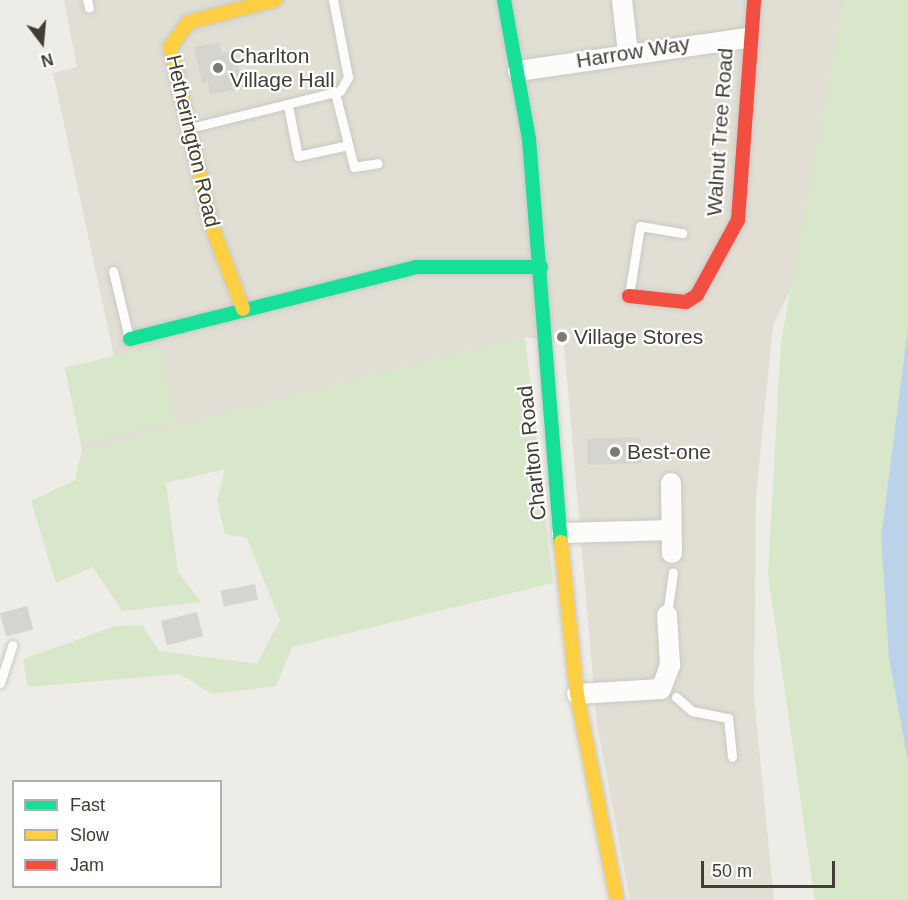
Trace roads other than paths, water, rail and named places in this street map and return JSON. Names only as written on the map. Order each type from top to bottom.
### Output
[{"type":"street","name":"Hetherington Road","points":[[243,309],[211,224],[171,59],[172,38],[189,22],[231,5],[275,0]]},
{"type":"street","name":"Charlton Road","points":[[504,0],[518,71],[541,267],[546,408],[562,533],[578,694],[617,900]]},
{"type":"street","points":[[622,0],[628,53]]},
{"type":"street","name":"Walnut Tree Road","points":[[629,296],[686,302],[697,296],[738,220],[748,38],[754,0]]},
{"type":"street","name":"Harrow Way","points":[[518,71],[628,53],[748,38]]},
{"type":"street","points":[[130,339],[416,267],[541,267]]},
{"type":"street","points":[[671,483],[673,562]]},
{"type":"street","points":[[562,533],[671,530]]},
{"type":"street","points":[[578,694],[671,690],[667,615]]},
{"type":"lane","points":[[188,128],[335,93],[348,77],[333,0]]},
{"type":"lane","points":[[335,93],[354,167],[378,163]]},
{"type":"lane","points":[[288,106],[298,156],[348,144]]},
{"type":"lane","points":[[629,296],[640,226],[682,233]]},
{"type":"lane","points":[[113,270],[130,339]]},
{"type":"lane","points":[[667,615],[673,562]]},
{"type":"lane","points":[[0,683],[12,645]]},
{"type":"lane","points":[[671,690],[692,711],[728,718],[732,758]]},
{"type":"water","points":[[908,326],[908,763],[889,658],[881,538]]},
{"type":"place","name":"Charlton Village Hall","points":[[218,68]]},
{"type":"place","name":"Village Stores","points":[[562,337]]},
{"type":"place","name":"Best-one","points":[[615,452]]}]
